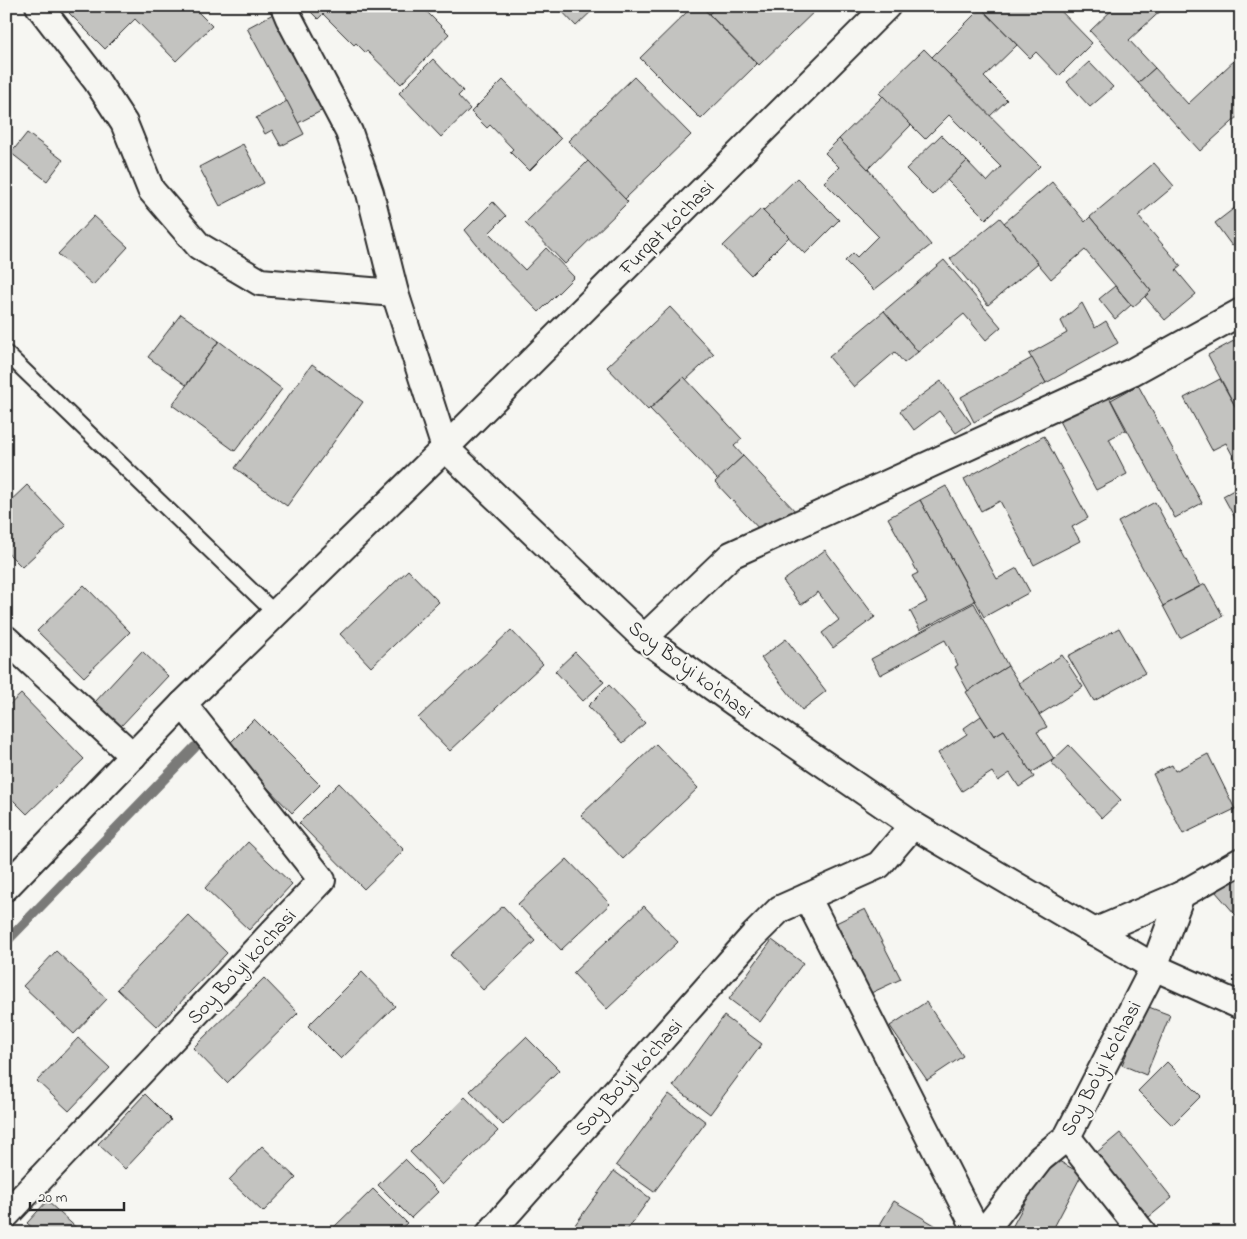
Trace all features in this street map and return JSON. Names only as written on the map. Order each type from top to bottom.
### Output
[{"type":"street","points":[[38,6],[96,80],[124,123],[151,190],[200,246],[260,282],[395,293]]},
{"type":"street","points":[[284,6],[349,132],[370,193],[395,293],[445,448]]},
{"type":"street","name":"Furqat ko'chasi","points":[[6,887],[183,704],[445,448],[887,6]]},
{"type":"street","points":[[644,638],[731,555],[1132,372],[1241,312]]},
{"type":"street","name":"Soy Bo'yi ko'chasi","points":[[445,448],[644,638],[735,703],[913,825],[1154,967],[1241,1006]]},
{"type":"street","points":[[6,639],[133,756]]},
{"type":"street","name":"Soy Bo'yi ko'chasi","points":[[6,1214],[322,880],[183,704]]},
{"type":"street","name":"Soy Bo'yi ko'chasi","points":[[490,1233],[754,935],[780,909],[879,865],[913,825]]},
{"type":"street","points":[[1094,932],[1181,895],[1241,860]]},
{"type":"street","name":"Soy Bo'yi ko'chasi","points":[[983,1233],[1040,1159],[1066,1137],[1154,967],[1181,895]]},
{"type":"street","points":[[807,896],[978,1233]]},
{"type":"street","points":[[1066,1137],[1143,1233]]},
{"type":"lane","points":[[6,354],[276,614]]},
{"type":"building","points":[[76,6],[192,6],[212,26],[176,61],[135,19],[105,49],[69,13]]},
{"type":"building","points":[[305,6],[421,6],[449,34],[401,84],[367,51],[366,53],[356,43],[354,45],[323,14],[318,19]]},
{"type":"building","points":[[557,6],[597,6],[576,26]]},
{"type":"building","points":[[693,6],[701,6],[757,64],[701,119],[640,58]]},
{"type":"building","points":[[701,6],[717,6],[709,14]]},
{"type":"building","points":[[717,6],[820,6],[759,65],[709,14]]},
{"type":"building","points":[[983,6],[1056,6],[1092,43],[1059,76],[1036,52],[1030,58],[981,8]]},
{"type":"building","points":[[1116,6],[1166,6],[1129,40],[1155,68],[1138,83],[1090,31]]},
{"type":"building","points":[[981,8],[1017,45],[984,77],[1007,100],[990,116],[932,57]]},
{"type":"building","points":[[273,14],[325,109],[298,123],[247,28]]},
{"type":"building","points":[[924,49],[1040,166],[986,219],[947,180],[967,161],[987,182],[1001,167],[949,115],[925,139],[879,93]]},
{"type":"building","points":[[1237,58],[1241,62],[1241,114],[1200,151],[1138,83],[1155,68],[1188,104]]},
{"type":"building","points":[[433,59],[463,91],[458,96],[470,109],[441,137],[399,93]]},
{"type":"building","points":[[1089,62],[1113,87],[1090,107],[1067,82]]},
{"type":"building","points":[[634,77],[691,135],[625,199],[568,141]]},
{"type":"building","points":[[503,80],[561,139],[529,171],[510,152],[513,149],[490,125],[487,128],[471,112]]},
{"type":"building","points":[[883,96],[911,125],[868,169],[839,139]]},
{"type":"building","points":[[287,101],[304,134],[281,146],[272,130],[265,134],[256,118]]},
{"type":"building","points":[[27,133],[63,160],[47,181],[11,153]]},
{"type":"building","points":[[941,135],[967,161],[932,195],[906,169]]},
{"type":"building","points":[[839,139],[868,169],[931,245],[874,290],[845,261],[853,253],[857,257],[878,236],[824,182],[839,167],[825,153]]},
{"type":"building","points":[[243,144],[264,183],[220,206],[199,167]]},
{"type":"building","points":[[588,161],[628,202],[565,264],[525,223]]},
{"type":"building","points":[[1154,163],[1174,186],[1138,216],[1181,266],[1176,270],[1196,294],[1165,320],[1145,297],[1151,291],[1090,217]]},
{"type":"building","points":[[797,178],[839,220],[805,254],[763,211]]},
{"type":"building","points":[[1052,182],[1085,222],[1090,217],[1151,291],[1133,307],[1085,250],[1051,279],[1004,223]]},
{"type":"building","points":[[493,202],[506,216],[489,233],[525,270],[546,248],[574,277],[539,312],[493,265],[465,230]]},
{"type":"building","points":[[1241,203],[1241,239],[1232,246],[1215,223]]},
{"type":"building","points":[[761,209],[789,237],[751,275],[723,246]]},
{"type":"building","points":[[94,216],[128,247],[93,285],[58,254]]},
{"type":"building","points":[[1000,218],[1038,263],[988,305],[950,259]]},
{"type":"building","points":[[944,260],[1001,327],[986,340],[964,314],[918,352],[884,311]]},
{"type":"building","points":[[1115,286],[1131,305],[1115,319],[1099,299]]},
{"type":"building","points":[[1082,303],[1095,328],[1106,321],[1118,343],[1046,383],[1029,354],[1067,333],[1061,321]]},
{"type":"building","points":[[670,307],[714,354],[686,380],[684,377],[648,410],[607,367]]},
{"type":"building","points":[[884,311],[918,352],[904,363],[895,352],[854,387],[829,357]]},
{"type":"building","points":[[181,314],[219,341],[186,385],[148,357]]},
{"type":"building","points":[[1241,337],[1241,373],[1239,374],[1241,377],[1241,417],[1208,355]]},
{"type":"building","points":[[219,341],[282,389],[235,451],[172,405]]},
{"type":"building","points":[[1032,358],[1046,383],[974,422],[961,397]]},
{"type":"building","points":[[312,364],[363,402],[287,506],[235,468]]},
{"type":"building","points":[[684,377],[742,439],[734,446],[743,456],[718,480],[650,409]]},
{"type":"building","points":[[1220,379],[1241,417],[1241,471],[1226,443],[1212,450],[1184,398]]},
{"type":"building","points":[[941,381],[971,423],[956,433],[939,411],[914,430],[900,411]]},
{"type":"building","points":[[1138,385],[1202,503],[1175,518],[1111,400]]},
{"type":"building","points":[[1107,393],[1126,430],[1109,439],[1127,474],[1096,490],[1058,419]]},
{"type":"building","points":[[1044,436],[1088,518],[1072,527],[1080,541],[1034,565],[1000,501],[981,511],[964,479]]},
{"type":"building","points":[[743,456],[799,515],[762,532],[715,482]]},
{"type":"building","points":[[27,485],[66,526],[22,567],[6,551],[6,505]]},
{"type":"building","points":[[946,486],[997,579],[1017,568],[1030,592],[984,617],[920,500]]},
{"type":"building","points":[[1241,486],[1241,529],[1223,496]]},
{"type":"building","points":[[920,500],[975,601],[920,630],[910,611],[927,602],[912,576],[918,573],[888,518]]},
{"type":"building","points":[[1155,502],[1200,586],[1163,606],[1118,522]]},
{"type":"building","points":[[825,550],[875,617],[833,648],[822,633],[839,620],[818,592],[801,605],[783,581]]},
{"type":"building","points":[[408,570],[439,602],[371,667],[340,634]]},
{"type":"building","points":[[1205,584],[1223,616],[1180,638],[1163,606]]},
{"type":"building","points":[[84,585],[130,632],[84,677],[37,631]]},
{"type":"building","points":[[974,603],[1008,666],[968,691],[955,667],[958,665],[945,640],[880,675],[871,659]]},
{"type":"building","points":[[1119,628],[1145,673],[1094,701],[1068,656]]},
{"type":"building","points":[[511,630],[543,664],[450,751],[418,718]]},
{"type":"building","points":[[786,639],[826,691],[802,710],[761,658]]},
{"type":"building","points":[[142,651],[168,676],[121,726],[95,702]]},
{"type":"building","points":[[575,652],[604,682],[583,701],[555,671]]},
{"type":"building","points":[[1062,655],[1083,687],[1039,715],[1019,683]]},
{"type":"building","points":[[1008,666],[1047,727],[1037,732],[1054,759],[1031,773],[1004,730],[994,736],[966,692]]},
{"type":"building","points":[[609,685],[645,723],[623,743],[588,706]]},
{"type":"building","points":[[21,694],[84,759],[27,814],[6,793],[6,708]]},
{"type":"building","points":[[981,716],[994,736],[1004,730],[1034,777],[1019,787],[1010,773],[998,781],[992,772],[962,791],[938,753],[967,734],[964,728]]},
{"type":"building","points":[[254,719],[320,785],[292,813],[227,746]]},
{"type":"building","points":[[1241,739],[1241,750],[1236,741]]},
{"type":"building","points":[[656,744],[698,788],[623,859],[581,815]]},
{"type":"building","points":[[1069,745],[1121,800],[1102,818],[1051,762]]},
{"type":"building","points":[[1208,754],[1235,809],[1183,834],[1153,774],[1172,765],[1175,771]]},
{"type":"building","points":[[339,783],[404,850],[364,889],[299,823]]},
{"type":"building","points":[[248,842],[292,884],[249,930],[205,888]]},
{"type":"building","points":[[567,859],[610,904],[561,950],[518,904]]},
{"type":"building","points":[[1241,876],[1241,921],[1215,891]]},
{"type":"building","points":[[503,906],[535,941],[483,990],[450,955]]},
{"type":"building","points":[[644,906],[678,942],[607,1009],[573,973]]},
{"type":"building","points":[[865,909],[901,979],[871,993],[836,923]]},
{"type":"building","points":[[188,915],[227,953],[157,1027],[117,989]]},
{"type":"building","points":[[772,940],[803,963],[760,1022],[729,999]]},
{"type":"building","points":[[56,951],[107,999],[74,1034],[23,986]]},
{"type":"building","points":[[362,972],[395,1006],[341,1059],[308,1026]]},
{"type":"building","points":[[264,978],[298,1013],[227,1083],[193,1048]]},
{"type":"building","points":[[926,1002],[963,1056],[927,1080],[890,1026]]},
{"type":"building","points":[[1146,1006],[1170,1015],[1146,1075],[1122,1065]]},
{"type":"building","points":[[724,1016],[762,1044],[710,1114],[673,1086]]},
{"type":"building","points":[[526,1037],[559,1070],[503,1125],[470,1091]]},
{"type":"building","points":[[78,1038],[110,1068],[69,1111],[37,1081]]},
{"type":"building","points":[[1167,1062],[1201,1096],[1172,1125],[1138,1091]]},
{"type":"building","points":[[145,1094],[171,1120],[125,1169],[98,1144]]},
{"type":"building","points":[[669,1094],[706,1122],[654,1192],[616,1165]]},
{"type":"building","points":[[465,1097],[498,1131],[442,1185],[410,1152]]},
{"type":"building","points":[[1120,1133],[1172,1198],[1149,1217],[1096,1153]]},
{"type":"building","points":[[262,1146],[296,1178],[263,1212],[229,1180]]},
{"type":"building","points":[[1050,1156],[1082,1174],[1051,1233],[1009,1233]]},
{"type":"building","points":[[405,1159],[438,1192],[411,1218],[378,1185]]},
{"type":"building","points":[[614,1171],[650,1198],[625,1233],[569,1233]]},
{"type":"building","points":[[373,1189],[407,1223],[396,1233],[336,1233],[332,1229]]},
{"type":"building","points":[[47,1201],[82,1233],[38,1233],[27,1223]]},
{"type":"building","points":[[894,1201],[938,1227],[934,1233],[875,1233]]},
{"type":"waterway","points":[[6,942],[195,747]]}]
